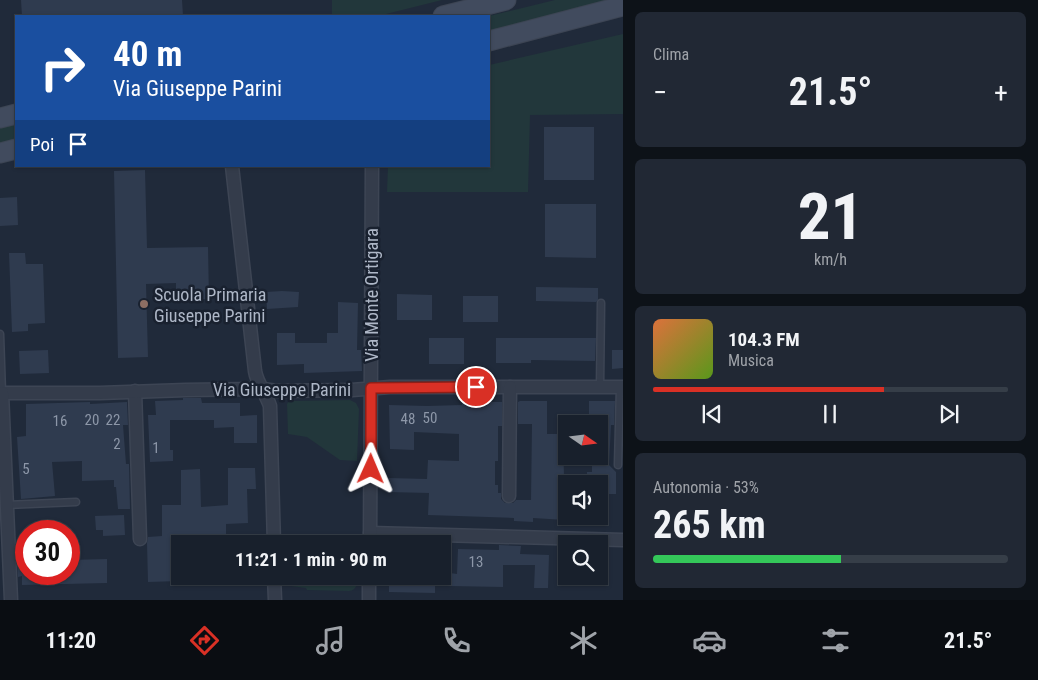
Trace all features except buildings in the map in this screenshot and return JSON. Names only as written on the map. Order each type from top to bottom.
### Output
[{"type":"street","points":[[447,15],[506,0]]},
{"type":"street","points":[[490,41],[623,6]]},
{"type":"street","points":[[0,118],[15,114]]},
{"type":"street","points":[[0,153],[15,149]]},
{"type":"street","points":[[232,167],[255,371],[258,382],[268,399],[270,413],[274,535]]},
{"type":"street","name":"Via Monte Ortigara","points":[[370,535],[372,167]]},
{"type":"street","points":[[508,496],[510,387]]},
{"type":"street","name":"Via Giuseppe Parini","points":[[1,393],[621,387]]},
{"type":"street","points":[[135,391],[140,539]]},
{"type":"street","points":[[1,393],[11,600]]},
{"type":"street","points":[[451,539],[623,540]]},
{"type":"street","points":[[274,585],[275,600]]},
{"type":"street","points":[[369,585],[369,600]]},
{"type":"lane","points":[[600,303],[600,387]]},
{"type":"lane","points":[[0,334],[1,393]]},
{"type":"lane","points":[[618,465],[621,387]]},
{"type":"lane","points":[[6,505],[76,502]]},
{"type":"green space","points":[[332,0],[442,0],[382,15],[332,15]]},
{"type":"green space","points":[[555,0],[619,0],[490,32],[490,16]]},
{"type":"green space","points":[[623,34],[623,114],[530,115],[528,192],[387,192],[388,167],[490,167],[490,65]]},
{"type":"green space","points":[[15,124],[15,140],[0,143],[0,127]]},
{"type":"green space","points":[[350,400],[356,403],[359,409],[357,461],[340,460],[307,437],[288,434],[287,404],[289,401]]},
{"type":"green space","points":[[356,585],[355,588],[349,591],[307,590],[306,588],[291,586]]},
{"type":"place","name":"Scuola Primaria Giuseppe Parini","points":[[144,304]]},
{"type":"route","points":[[371,469],[371,388],[476,387]]}]
